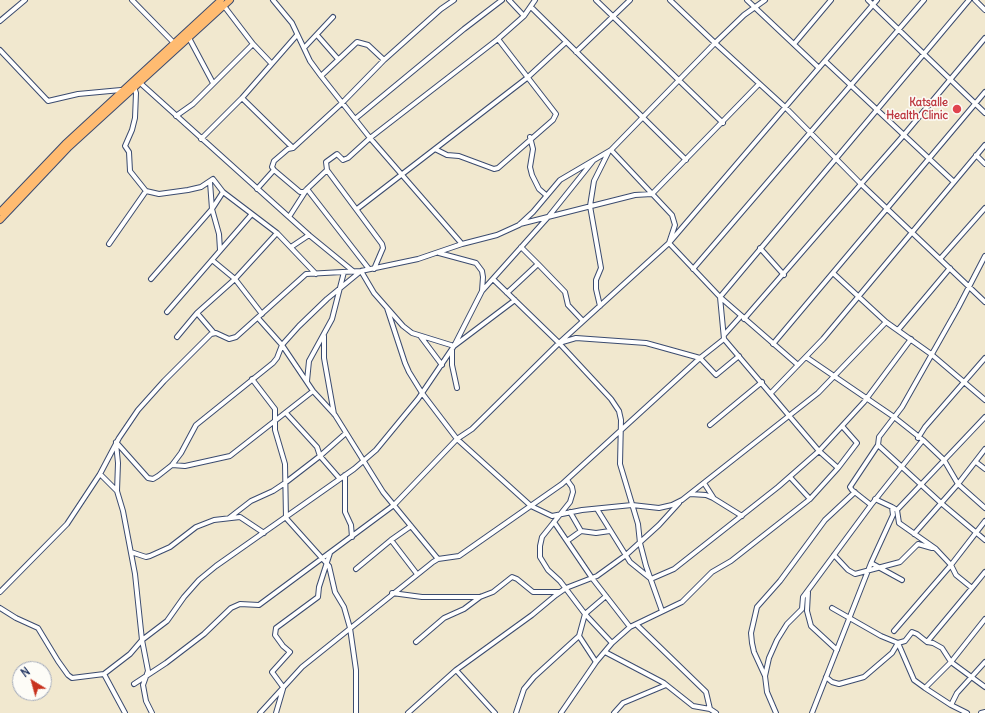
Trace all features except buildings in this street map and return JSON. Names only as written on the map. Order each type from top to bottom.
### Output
[{"type":"main road","points":[[0,220],[69,147],[174,43],[222,3],[230,0]]},
{"type":"main road","points":[[0,212],[65,144],[121,90],[136,82],[189,38],[222,3]]},
{"type":"street","points":[[0,21],[25,0]]},
{"type":"street","points":[[132,0],[174,43]]},
{"type":"street","points":[[273,0],[292,23],[297,36],[321,76],[401,175],[462,244]]},
{"type":"street","points":[[327,170],[304,192],[300,192],[272,167],[274,161],[288,149],[293,148],[342,103],[384,60],[441,9],[454,0]]},
{"type":"street","points":[[355,119],[464,29],[502,0]]},
{"type":"street","points":[[510,0],[524,16]]},
{"type":"street","points":[[371,269],[383,248],[382,244],[327,170],[326,162],[337,154],[345,160],[370,138],[498,39],[524,16],[535,0]]},
{"type":"street","points":[[596,0],[723,122]]},
{"type":"street","points":[[576,52],[630,0]]},
{"type":"street","points":[[670,0],[786,108],[861,184],[985,302]]},
{"type":"street","points":[[747,0],[819,68]]},
{"type":"street","points":[[600,306],[596,289],[596,280],[601,268],[590,206],[594,181],[610,151],[715,43],[755,7],[765,0]]},
{"type":"street","points":[[794,44],[832,0]]},
{"type":"street","points":[[868,0],[985,113]]},
{"type":"street","points":[[134,684],[147,677],[204,634],[231,608],[240,604],[259,604],[394,505],[457,439],[478,423],[559,343],[669,243],[877,0]]},
{"type":"street","points":[[693,269],[924,0]]},
{"type":"street","points":[[838,468],[819,451],[789,417],[724,337],[720,297],[969,0]]},
{"type":"street","points":[[975,0],[985,10]]},
{"type":"street","points":[[222,3],[253,44],[271,63]]},
{"type":"street","points":[[531,7],[686,160]]},
{"type":"street","points":[[304,48],[334,17]]},
{"type":"street","points":[[317,35],[338,59]]},
{"type":"street","points":[[201,139],[242,98],[271,63],[297,36]]},
{"type":"street","points":[[189,38],[213,83]]},
{"type":"street","points":[[260,713],[302,667],[417,574],[438,559],[459,556],[567,480],[724,337],[784,275],[985,38]]},
{"type":"street","points":[[435,149],[447,155],[459,156],[494,169],[498,168],[530,137],[552,120],[556,114],[498,39]]},
{"type":"street","points":[[321,76],[357,42],[361,42],[376,50],[384,60]]},
{"type":"street","points":[[357,209],[527,78],[566,42]]},
{"type":"street","points":[[176,116],[187,109],[253,44]]},
{"type":"street","points":[[0,50],[48,101],[78,94],[121,90]]},
{"type":"street","points":[[825,61],[903,136],[954,182]]},
{"type":"street","points":[[136,82],[176,116],[309,236],[353,272]]},
{"type":"street","points":[[136,82],[132,130],[125,146],[129,152],[130,171],[146,191],[159,194],[181,191],[201,187],[213,179],[223,192],[251,215],[277,233],[316,274]]},
{"type":"street","points":[[197,313],[214,333],[229,339],[233,338],[258,318],[306,274],[353,272],[371,269],[439,253],[462,244],[497,235],[519,225],[548,216],[635,195],[652,194],[759,84]]},
{"type":"street","points":[[773,344],[985,92]]},
{"type":"street","points":[[242,98],[293,148]]},
{"type":"street","points":[[530,137],[533,149],[530,167],[532,175],[539,189],[546,195]]},
{"type":"street","points":[[771,393],[824,339],[985,145]]},
{"type":"street","points":[[519,225],[533,212],[560,180],[610,151]]},
{"type":"street","points":[[610,151],[652,194],[674,220],[675,225],[669,243]]},
{"type":"street","points":[[976,155],[985,164]]},
{"type":"street","points":[[0,608],[16,618],[38,628],[68,675],[77,678],[104,674],[130,654],[142,640],[167,621],[184,597],[199,580],[216,566],[340,479],[376,450],[442,365],[453,348],[482,292],[595,159]]},
{"type":"street","points":[[257,189],[274,170]]},
{"type":"street","points":[[210,182],[212,209],[219,234],[220,250]]},
{"type":"street","points":[[289,217],[307,189]]},
{"type":"street","points":[[307,189],[371,269]]},
{"type":"street","points":[[109,244],[146,191]]},
{"type":"street","points":[[151,279],[212,209],[223,192]]},
{"type":"street","points":[[940,259],[985,208]]},
{"type":"street","points":[[167,312],[251,215]]},
{"type":"street","points":[[177,337],[197,313],[235,279],[277,233]]},
{"type":"street","points":[[291,247],[309,236]]},
{"type":"street","points":[[669,243],[742,318],[798,365]]},
{"type":"street","points":[[521,247],[565,292],[568,305],[583,321]]},
{"type":"street","points":[[760,248],[784,275]]},
{"type":"street","points":[[439,253],[476,263],[482,271],[482,292]]},
{"type":"street","points":[[871,505],[850,486],[878,444],[879,437],[902,407],[985,256]]},
{"type":"street","points":[[212,260],[235,279],[262,314]]},
{"type":"street","points":[[507,293],[538,264]]},
{"type":"street","points":[[898,330],[950,268]]},
{"type":"street","points":[[116,442],[148,478],[153,480],[172,465],[181,453],[196,425],[277,358],[282,345],[316,310],[360,271]]},
{"type":"street","points":[[360,271],[374,293],[412,333],[453,348]]},
{"type":"street","points":[[307,382],[309,361],[332,319],[344,272]]},
{"type":"street","points":[[833,273],[886,322],[931,354],[985,400]]},
{"type":"street","points":[[493,279],[559,343],[611,399],[619,411],[621,420],[620,464],[640,531],[640,543],[662,611]]},
{"type":"street","points":[[457,388],[452,365],[453,348],[515,300]]},
{"type":"street","points":[[387,308],[405,364],[422,392],[457,439],[531,506],[547,515],[560,515],[570,512],[632,505],[660,508],[672,505],[682,500]]},
{"type":"street","points":[[258,318],[282,345],[313,391],[335,415],[394,505],[438,559]]},
{"type":"street","points":[[408,713],[456,670],[560,592],[566,588],[592,578],[626,555],[640,543],[682,500],[818,394],[886,322]]},
{"type":"street","points":[[0,592],[66,524],[100,474],[116,442],[138,410],[164,381],[214,333]]},
{"type":"street","points":[[324,335],[324,358],[335,415]]},
{"type":"street","points":[[420,336],[442,365]]},
{"type":"street","points":[[559,343],[576,338],[646,342],[700,358],[716,375],[739,356]]},
{"type":"street","points":[[651,579],[681,565],[790,477],[819,451],[866,399],[910,339]]},
{"type":"street","points":[[806,357],[894,417],[921,439],[944,460],[958,484],[985,508]]},
{"type":"street","points":[[765,676],[769,658],[777,640],[787,624],[802,609],[803,597],[875,499],[903,466],[921,439],[925,428],[985,358]]},
{"type":"street","points":[[252,379],[275,408],[275,430],[285,464],[286,518],[327,564],[332,574],[333,587],[344,607],[350,628],[356,670],[356,713]]},
{"type":"street","points":[[710,425],[762,382]]},
{"type":"street","points":[[172,465],[186,466],[230,456],[313,391]]},
{"type":"street","points":[[286,413],[317,447],[320,456],[340,479]]},
{"type":"street","points":[[812,713],[871,563],[895,509],[921,485],[985,417]]},
{"type":"street","points":[[561,713],[596,662],[612,643],[630,627],[637,625],[682,602],[712,572],[731,561],[810,499],[838,468],[857,443],[842,426]]},
{"type":"street","points":[[229,518],[251,501],[273,491],[285,483],[320,456],[346,433]]},
{"type":"street","points":[[116,442],[118,463],[117,491],[123,511],[136,574],[142,640],[148,671],[143,685],[146,701],[152,713]]},
{"type":"street","points":[[878,444],[941,503],[985,540]]},
{"type":"street","points":[[914,534],[958,484],[985,449]]},
{"type":"street","points":[[976,462],[985,469]]},
{"type":"street","points":[[100,474],[117,491]]},
{"type":"street","points":[[345,475],[345,512],[351,525],[352,537]]},
{"type":"street","points":[[790,477],[810,499]]},
{"type":"street","points":[[567,480],[572,487],[573,492],[570,502],[542,537],[540,557],[548,570],[566,588],[585,614],[612,643]]},
{"type":"street","points":[[704,483],[713,498]]},
{"type":"street","points":[[776,713],[767,692],[765,676],[754,652],[752,642],[751,633],[757,607],[791,567],[826,520],[855,492]]},
{"type":"street","points":[[690,494],[706,495],[742,516]]},
{"type":"street","points":[[875,499],[895,509],[899,523],[936,549],[951,565],[956,575],[972,588]]},
{"type":"street","points":[[597,509],[630,562],[651,579]]},
{"type":"street","points":[[570,512],[581,531]]},
{"type":"street","points":[[131,552],[146,557],[150,556],[170,547],[205,523],[229,518],[240,517],[264,533]]},
{"type":"street","points":[[894,631],[951,565],[985,521]]},
{"type":"street","points":[[554,522],[592,578],[630,627]]},
{"type":"street","points":[[356,569],[391,540],[411,526]]},
{"type":"street","points":[[567,541],[581,531],[596,533],[610,531]]},
{"type":"street","points":[[391,540],[417,574]]},
{"type":"street","points":[[834,555],[848,570],[855,574],[900,562],[918,544],[936,549]]},
{"type":"street","points":[[283,687],[272,672],[290,652],[283,646],[275,635],[276,628],[318,597],[319,587],[330,552]]},
{"type":"street","points":[[871,563],[902,580]]},
{"type":"street","points":[[927,642],[985,572]]},
{"type":"street","points":[[416,642],[444,618],[464,609],[480,597],[493,592],[512,577],[517,579],[533,592],[560,592]]},
{"type":"street","points":[[808,590],[807,611],[811,626],[837,650]]},
{"type":"street","points":[[392,593],[422,597],[480,597]]},
{"type":"street","points":[[516,713],[524,689],[534,677],[579,636],[585,614],[606,596]]},
{"type":"street","points":[[832,608],[881,636],[898,643],[914,680],[951,705],[967,713]]},
{"type":"street","points":[[925,688],[951,662],[985,619]]},
{"type":"street","points":[[637,625],[706,692],[710,709],[716,713]]},
{"type":"street","points":[[826,677],[832,682],[839,684],[864,677],[892,653],[898,643],[905,640],[912,632],[927,642],[942,648],[951,662],[985,687]]},
{"type":"street","points":[[579,636],[596,662]]},
{"type":"street","points":[[605,652],[666,685],[701,711],[710,709]]},
{"type":"street","points":[[951,705],[957,693],[985,662]]},
{"type":"street","points":[[456,670],[495,713]]},
{"type":"street","points":[[104,674],[125,713]]},
{"type":"street","points":[[614,713],[623,704],[666,685]]},
{"type":"street","points":[[276,713],[283,687]]},
{"type":"street","points":[[981,713],[985,712]]},
{"type":"place","name":"Katsalle Health Clinic","points":[[957,109]]}]
